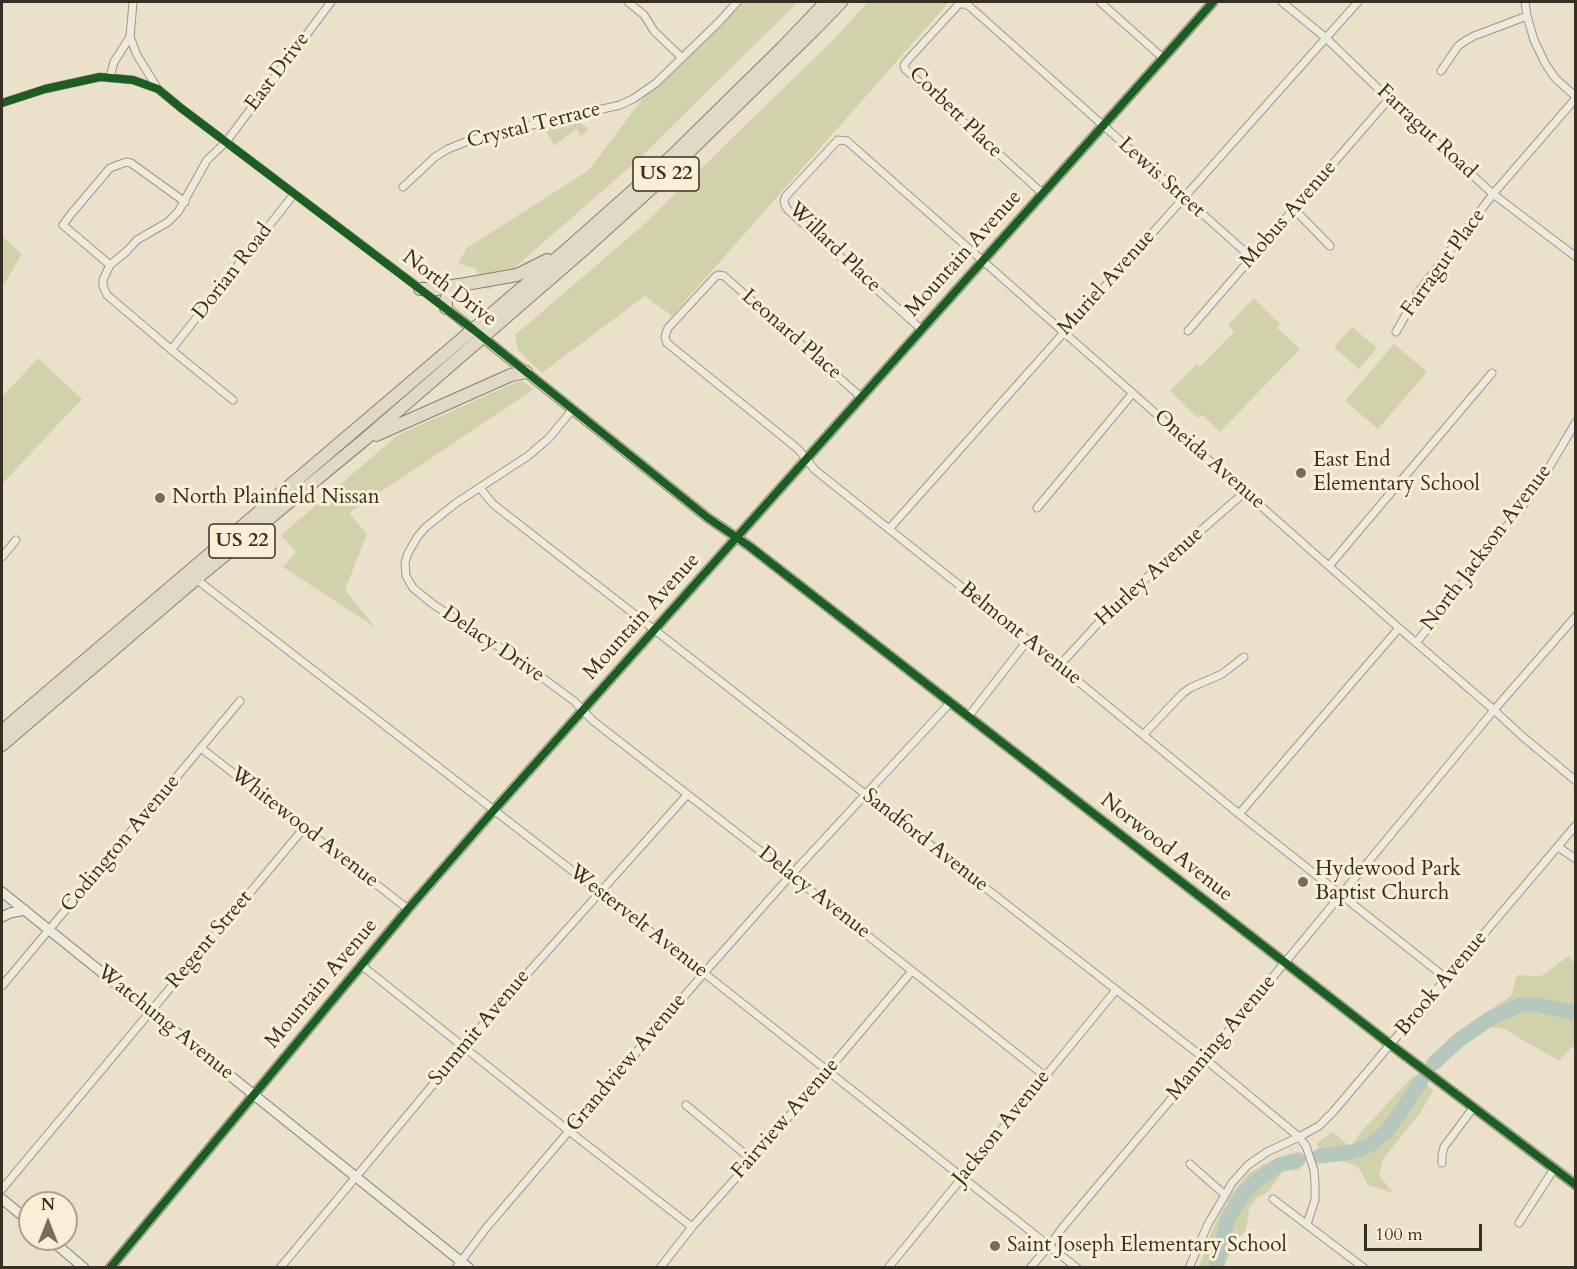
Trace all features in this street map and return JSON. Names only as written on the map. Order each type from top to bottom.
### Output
[{"type":"highway","name":"US 22","points":[[2,745],[196,579],[364,440],[564,252],[671,157],[826,2]]},
{"type":"highway","name":"US 22","points":[[2,730],[656,184],[841,2]]},
{"type":"highway","points":[[420,289],[436,289],[516,275],[564,252]]},
{"type":"highway","points":[[446,308],[446,300],[451,290],[460,285]]},
{"type":"highway","points":[[364,440],[511,375],[526,372]]},
{"type":"street","points":[[133,2],[130,37],[137,55],[158,89]]},
{"type":"street","name":"East Drive","points":[[110,265],[128,251],[137,240],[168,222],[178,212],[207,160],[226,142],[330,2]]},
{"type":"street","points":[[628,2],[644,15],[654,31],[682,58]]},
{"type":"street","name":"Crystal Terrace","points":[[403,187],[435,157],[451,148],[497,133],[620,105],[633,99],[648,89],[682,58],[737,2]]},
{"type":"street","points":[[1100,2],[1163,58]]},
{"type":"street","name":"Mountain Avenue","points":[[110,1268],[361,965],[494,810],[1213,2]]},
{"type":"street","name":"Farragut Road","points":[[1282,2],[1326,38],[1493,194],[1575,257]]},
{"type":"street","name":"Muriel Avenue","points":[[889,529],[1358,2]]},
{"type":"street","points":[[1525,2],[1534,40],[1545,63],[1555,78],[1575,97]]},
{"type":"street","name":"Lewis Street","points":[[962,3],[969,6],[1252,258]]},
{"type":"street","name":"Corbett Place","points":[[962,3],[955,6],[906,62],[905,69],[1042,193]]},
{"type":"street","points":[[1441,71],[1458,46],[1465,41],[1527,16]]},
{"type":"street","points":[[110,77],[114,62],[130,37]]},
{"type":"street","name":"North Drive","points":[[2,104],[45,89],[100,77],[133,80],[158,89],[446,308],[736,538]]},
{"type":"street","name":"Farragut Place","points":[[1396,332],[1420,290],[1493,194],[1575,97]]},
{"type":"street","name":"Mobus Avenue","points":[[1188,331],[1389,99]]},
{"type":"street","name":"Willard Place","points":[[843,140],[838,140],[833,144],[786,196],[784,205],[921,329]]},
{"type":"street","name":"Oneida Avenue","points":[[843,140],[847,141],[1132,394],[1575,781]]},
{"type":"street","points":[[185,202],[131,163],[126,162],[110,168],[63,225],[110,265],[103,279],[107,295],[233,400]]},
{"type":"street","name":"Dorian Road","points":[[171,350],[294,194]]},
{"type":"street","points":[[1294,209],[1330,246]]},
{"type":"street","name":"Leonard Place","points":[[719,275],[724,276],[861,396]]},
{"type":"street","name":"Belmont Avenue","points":[[719,275],[668,328],[665,337],[667,343],[798,449],[816,470],[1028,640],[1239,814],[1446,978]]},
{"type":"street","points":[[1329,566],[1492,374]]},
{"type":"street","points":[[1036,508],[1132,394]]},
{"type":"street","points":[[480,488],[540,446],[572,410]]},
{"type":"street","name":"North Jackson Avenue","points":[[1416,643],[1538,486],[1575,422]]},
{"type":"street","name":"Delacy Drive","points":[[480,488],[441,514],[418,536],[408,553],[405,563],[406,576],[413,588],[428,601],[513,656],[574,701],[582,711]]},
{"type":"street","name":"Sandford Avenue","points":[[480,488],[493,504],[1205,1059],[1299,1137],[1306,1146],[1314,1170],[1315,1200],[1307,1224]]},
{"type":"street","name":"Hurley Avenue","points":[[1059,666],[1112,608],[1245,492]]},
{"type":"street","name":"Norwood Avenue","points":[[736,538],[1575,1185]]},
{"type":"street","points":[[2,557],[16,540]]},
{"type":"street","name":"Westervelt Avenue","points":[[196,579],[704,972],[1077,1268]]},
{"type":"street","name":"Manning Avenue","points":[[1030,1268],[1494,710],[1575,616]]},
{"type":"street","name":"North Jackson Avenue","points":[[1239,814],[1399,628]]},
{"type":"street","points":[[968,717],[1028,640]]},
{"type":"street","points":[[1143,735],[1183,693],[1222,674],[1244,657]]},
{"type":"street","name":"Codington Avenue","points":[[2,986],[240,701]]},
{"type":"street","name":"Grandview Avenue","points":[[462,1265],[487,1227],[704,972],[950,703]]},
{"type":"street","name":"Delacy Avenue","points":[[582,711],[1045,1076]]},
{"type":"street","name":"Whitewood Avenue","points":[[201,747],[408,909]]},
{"type":"street","name":"Summit Avenue","points":[[280,1268],[464,1046],[687,795]]},
{"type":"street","name":"Brook Avenue","points":[[1189,1268],[1208,1224],[1232,1183],[1248,1165],[1267,1152],[1319,1126],[1333,1112],[1575,825]]},
{"type":"street","name":"Regent Street","points":[[2,1189],[304,828]]},
{"type":"street","points":[[1558,847],[1575,859]]},
{"type":"street","name":"Watchung Avenue","points":[[2,892],[356,1176],[462,1265]]},
{"type":"street","points":[[2,917],[25,910]]},
{"type":"street","points":[[361,965],[692,1227]]},
{"type":"street","name":"Fairview Avenue","points":[[660,1268],[692,1227],[752,1160],[912,971]]},
{"type":"street","name":"Jackson Avenue","points":[[888,1268],[1116,990]]},
{"type":"street","points":[[686,1105],[752,1160]]},
{"type":"street","points":[[1442,1163],[1444,1147],[1473,1108]]},
{"type":"street","points":[[1190,1164],[1225,1195]]},
{"type":"street","points":[[1519,1223],[1554,1169]]},
{"type":"street","points":[[1273,1199],[1364,1268]]},
{"type":"street","points":[[3,1202],[18,1213]]},
{"type":"street","points":[[64,1251],[84,1268]]},
{"type":"green space","points":[[739,2],[798,2],[639,159],[489,290],[476,269],[458,263],[467,248],[589,170],[645,95]]},
{"type":"green space","points":[[868,2],[949,2],[672,316],[645,296],[542,373],[518,350],[515,335],[641,227],[834,39]]},
{"type":"green space","points":[[577,118],[588,130],[581,136],[576,129],[554,146],[544,127]]},
{"type":"green space","points":[[2,236],[22,254],[2,288]]},
{"type":"green space","points":[[1254,298],[1280,324],[1277,328],[1300,349],[1220,432],[1202,415],[1198,418],[1170,391],[1197,364],[1200,367],[1234,332],[1228,325]]},
{"type":"green space","points":[[1352,327],[1377,348],[1359,369],[1334,347]]},
{"type":"green space","points":[[1394,344],[1427,372],[1378,429],[1345,401]]},
{"type":"green space","points":[[38,358],[82,399],[2,484],[2,397]]},
{"type":"green space","points":[[521,380],[533,390],[349,513],[367,534],[345,590],[376,628],[283,567],[296,552],[281,535],[398,435]]},
{"type":"green space","points":[[1569,956],[1575,965],[1575,1044],[1559,1061],[1504,1029],[1489,1027],[1488,1011],[1511,996],[1517,975],[1541,976]]},
{"type":"green space","points":[[1413,1076],[1433,1090],[1421,1112],[1383,1159],[1379,1175],[1393,1193],[1368,1185],[1358,1167],[1343,1161],[1322,1162],[1317,1143],[1333,1132],[1350,1147],[1360,1133]]},
{"type":"green space","points":[[1298,1163],[1300,1170],[1283,1171],[1269,1191],[1256,1199],[1249,1209],[1246,1230],[1223,1267],[1199,1267],[1213,1228],[1230,1195],[1248,1174],[1264,1164]]},
{"type":"waterway","points":[[1434,1063],[1459,1040],[1491,1018],[1520,1005],[1538,1005],[1576,1013]]},
{"type":"waterway","points":[[1320,1156],[1353,1152],[1370,1145],[1385,1133],[1421,1081]]},
{"type":"waterway","points":[[1216,1268],[1228,1219],[1243,1194],[1261,1177],[1279,1165],[1298,1160]]},
{"type":"cycle path","points":[[110,1268],[408,909],[494,810],[1213,2]]},
{"type":"cycle path","points":[[2,103],[45,89],[100,77],[133,80],[158,89],[474,330],[708,518],[749,546],[1391,1045],[1576,1185]]},
{"type":"place","name":"East End Elementary School","points":[[1301,473]]},
{"type":"place","name":"North Plainfield Nissan","points":[[160,498]]},
{"type":"place","name":"Hydewood Park Baptist Church","points":[[1303,882]]},
{"type":"place","name":"Saint Joseph Elementary School","points":[[995,1246]]}]
